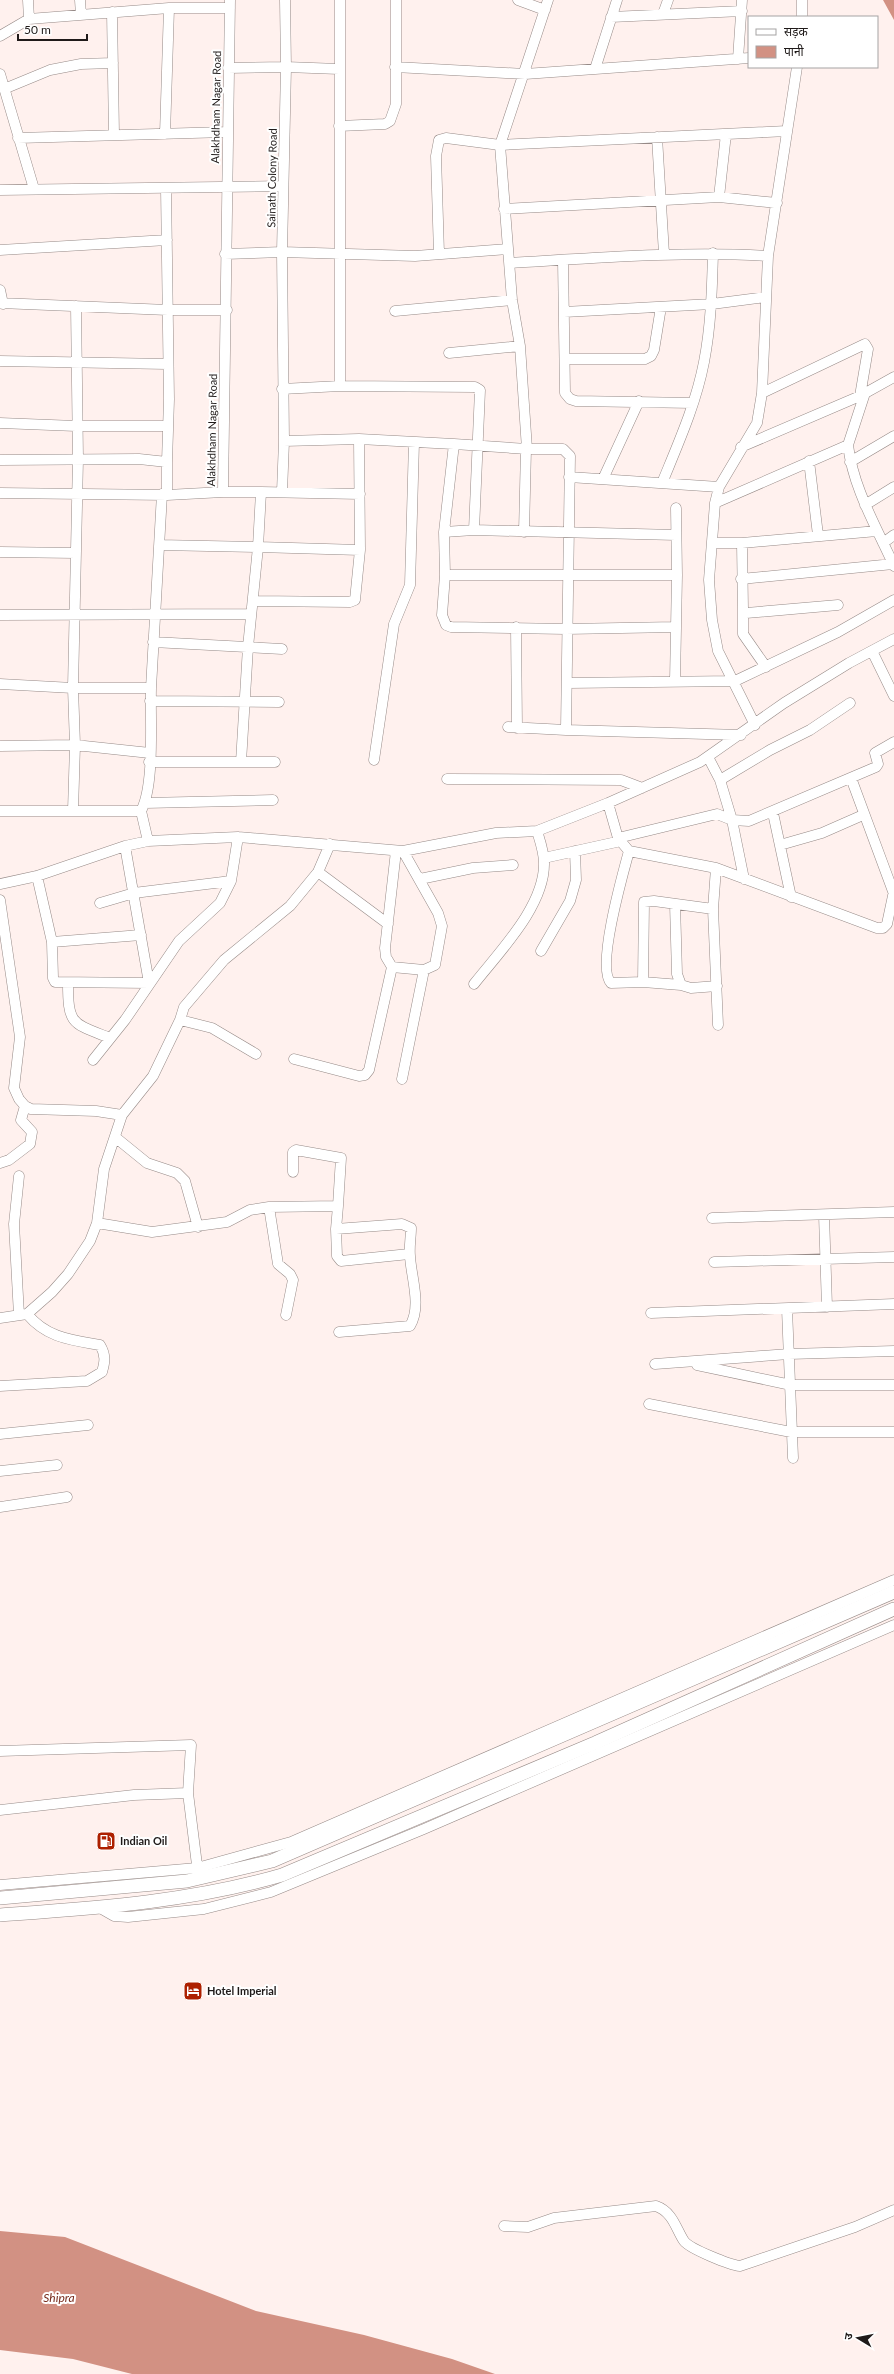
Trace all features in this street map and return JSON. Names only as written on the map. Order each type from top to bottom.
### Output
[{"type":"main road","points":[[0,1898],[198,1874],[272,1860],[894,1592]]},
{"type":"main road","points":[[0,1915],[100,1908],[202,1895],[237,1888],[282,1874],[595,1743],[894,1609]]},
{"type":"street","points":[[28,0],[29,19]]},
{"type":"street","points":[[80,0],[81,15]]},
{"type":"street","name":"Sainath Colony Road","points":[[282,492],[284,441],[282,389],[282,252],[286,67],[285,0]]},
{"type":"street","points":[[340,0],[340,386]]},
{"type":"street","points":[[339,126],[385,124],[390,121],[396,104],[396,0]]},
{"type":"street","points":[[518,0],[545,10]]},
{"type":"street","points":[[524,532],[526,449],[520,346],[512,300],[500,145],[548,0]]},
{"type":"street","points":[[595,69],[617,0]]},
{"type":"street","points":[[663,14],[668,0]]},
{"type":"street","points":[[738,59],[742,0]]},
{"type":"street","points":[[802,0],[802,16]]},
{"type":"street","points":[[0,36],[29,19],[230,4]]},
{"type":"street","name":"Alakhdham Nagar Road","points":[[230,4],[226,132],[225,254],[227,310],[223,402],[223,492],[360,494]]},
{"type":"street","points":[[165,134],[169,8]]},
{"type":"street","points":[[611,17],[742,11]]},
{"type":"street","points":[[112,12],[114,135]]},
{"type":"street","points":[[395,67],[524,74],[748,58]]},
{"type":"street","points":[[4,89],[50,70],[81,64],[113,63]]},
{"type":"street","points":[[228,68],[286,67],[339,69]]},
{"type":"street","points":[[755,725],[735,682],[718,651],[712,620],[709,580],[715,503],[719,487],[757,423],[762,393],[768,256],[797,68]]},
{"type":"street","points":[[0,74],[34,189]]},
{"type":"street","points":[[439,254],[436,156],[439,140],[446,138],[500,145],[787,131]]},
{"type":"street","points":[[18,138],[226,132]]},
{"type":"street","points":[[719,197],[726,134]]},
{"type":"street","points":[[657,137],[664,254]]},
{"type":"street","points":[[0,190],[283,186]]},
{"type":"street","points":[[148,841],[143,807],[150,758],[150,701],[153,642],[159,545],[167,462],[169,399],[167,364],[168,310],[166,188]]},
{"type":"street","points":[[504,209],[719,197],[777,203]]},
{"type":"street","points":[[0,250],[167,240]]},
{"type":"street","points":[[225,254],[282,252],[399,256],[508,249]]},
{"type":"street","points":[[510,263],[664,254],[713,253],[768,256]]},
{"type":"street","points":[[662,483],[693,404],[704,363],[712,304],[713,253]]},
{"type":"street","points":[[563,260],[565,393],[570,399],[693,404]]},
{"type":"street","points":[[0,290],[1,303],[168,310],[227,310]]},
{"type":"street","points":[[564,312],[712,304],[766,297]]},
{"type":"street","points":[[395,311],[512,300]]},
{"type":"street","points":[[73,811],[75,745],[73,688],[78,459],[76,426],[76,306]]},
{"type":"street","points":[[565,359],[645,359],[651,356],[654,350],[661,307]]},
{"type":"street","points":[[741,579],[894,565],[865,505],[850,462],[848,444],[863,394],[868,349],[865,344],[762,393]]},
{"type":"street","points":[[449,353],[520,346]]},
{"type":"street","points":[[0,361],[167,364]]},
{"type":"street","points":[[742,447],[863,394],[894,377]]},
{"type":"street","points":[[282,389],[340,386],[475,387],[480,390],[474,530]]},
{"type":"street","points":[[603,479],[639,401]]},
{"type":"street","points":[[0,423],[76,426],[168,426]]},
{"type":"street","points":[[850,462],[894,436]]},
{"type":"street","points":[[253,601],[350,602],[355,600],[360,550],[359,439]]},
{"type":"street","points":[[284,441],[359,439],[566,451],[570,456],[566,629],[568,682],[566,730]]},
{"type":"street","points":[[374,760],[394,624],[410,585],[414,442]]},
{"type":"street","points":[[454,444],[444,532],[445,575],[442,615],[446,625],[451,627],[566,629],[676,627]]},
{"type":"street","points":[[715,503],[848,444]]},
{"type":"street","points":[[0,460],[139,459],[167,462]]},
{"type":"street","points":[[809,461],[818,535]]},
{"type":"street","points":[[569,477],[719,487]]},
{"type":"street","points":[[865,505],[894,487]]},
{"type":"street","points":[[0,492],[164,495],[223,492]]},
{"type":"street","points":[[241,762],[248,647],[258,547],[261,492]]},
{"type":"street","points":[[675,681],[677,575],[676,508]]},
{"type":"street","points":[[444,532],[474,530],[568,534],[676,535]]},
{"type":"street","points":[[712,543],[742,543],[818,535],[877,531]]},
{"type":"street","points":[[883,543],[894,536]]},
{"type":"street","points":[[742,543],[741,579],[744,634],[766,667]]},
{"type":"street","points":[[159,545],[360,550]]},
{"type":"street","points":[[0,552],[76,553]]},
{"type":"street","points":[[445,575],[568,577],[677,575]]},
{"type":"street","points":[[568,682],[735,682],[838,632],[894,600]]},
{"type":"street","points":[[743,610],[750,613],[838,605]]},
{"type":"street","points":[[0,615],[75,613],[251,614]]},
{"type":"street","points":[[516,627],[512,727],[741,735]]},
{"type":"street","points":[[0,884],[37,876],[125,846],[148,841],[238,838],[330,844],[400,851],[496,833],[537,830],[608,803],[708,757],[784,704],[894,639]]},
{"type":"street","points":[[153,642],[282,649]]},
{"type":"street","points":[[872,651],[894,696]]},
{"type":"street","points":[[0,684],[73,688],[151,688]]},
{"type":"street","points":[[150,701],[279,702]]},
{"type":"street","points":[[720,780],[770,750],[810,730],[850,703]]},
{"type":"street","points":[[544,858],[620,840],[717,814],[732,820],[749,821],[876,767],[878,764],[875,753],[894,742]]},
{"type":"street","points":[[0,746],[75,745],[150,758],[274,762]]},
{"type":"street","points":[[708,757],[720,780],[732,820],[744,879]]},
{"type":"street","points":[[608,803],[620,840],[629,851],[716,868],[791,897],[883,928],[887,924],[893,892],[850,778]]},
{"type":"street","points":[[447,779],[621,780],[642,788]]},
{"type":"street","points":[[0,811],[73,811],[273,800]]},
{"type":"street","points":[[773,812],[791,897]]},
{"type":"street","points":[[780,845],[822,833],[863,815]]},
{"type":"street","points":[[474,984],[528,913],[542,882],[544,858],[537,830]]},
{"type":"street","points":[[93,1060],[125,1020],[179,941],[220,903],[231,882],[238,838]]},
{"type":"street","points":[[0,1318],[23,1315],[52,1292],[68,1274],[90,1241],[96,1223],[104,1169],[122,1115],[153,1076],[180,1020],[184,1007],[224,960],[274,921],[318,872],[330,844]]},
{"type":"street","points":[[125,846],[149,983]]},
{"type":"street","points":[[392,967],[424,970],[435,966],[442,926],[438,913],[420,879],[400,851]]},
{"type":"street","points":[[294,1059],[360,1076],[365,1075],[369,1070],[392,967],[386,956],[385,948],[400,851]]},
{"type":"street","points":[[541,951],[570,901],[576,880],[575,851]]},
{"type":"street","points":[[629,851],[609,937],[606,960],[608,980],[611,983],[619,984],[642,982],[681,985],[691,988],[717,986]]},
{"type":"street","points":[[420,879],[473,868],[513,865]]},
{"type":"street","points":[[716,868],[713,909],[718,1025]]},
{"type":"street","points":[[318,872],[388,924]]},
{"type":"street","points":[[37,876],[52,942],[53,978],[58,982],[68,983],[149,983]]},
{"type":"street","points":[[100,903],[134,894],[231,882]]},
{"type":"street","points":[[0,900],[20,1037],[14,1088],[25,1106],[31,1109],[96,1111],[122,1115]]},
{"type":"street","points":[[642,982],[644,902],[713,909]]},
{"type":"street","points":[[675,904],[677,974],[681,985]]},
{"type":"street","points":[[52,942],[141,935]]},
{"type":"street","points":[[402,1079],[424,970]]},
{"type":"street","points":[[68,983],[71,1017],[76,1024],[110,1038]]},
{"type":"street","points":[[180,1020],[212,1028],[256,1054]]},
{"type":"street","points":[[0,1162],[9,1160],[30,1144],[32,1132],[21,1120],[25,1106]]},
{"type":"street","points":[[115,1137],[147,1163],[177,1173],[185,1181],[198,1227]]},
{"type":"street","points":[[293,1172],[292,1159],[293,1152],[296,1150],[341,1158],[336,1229],[337,1256],[341,1261],[410,1254]]},
{"type":"street","points":[[0,1386],[87,1381],[102,1372],[105,1362],[105,1352],[100,1345],[59,1336],[37,1327],[23,1315],[14,1224],[19,1176]]},
{"type":"street","points":[[96,1223],[152,1232],[227,1222],[250,1210],[269,1207],[338,1206]]},
{"type":"street","points":[[269,1207],[278,1264],[290,1274],[293,1280],[286,1315]]},
{"type":"street","points":[[712,1218],[894,1212]]},
{"type":"street","points":[[824,1215],[827,1307]]},
{"type":"street","points":[[336,1229],[402,1224],[408,1225],[411,1228],[410,1254],[415,1295],[413,1321],[410,1326],[339,1332]]},
{"type":"street","points":[[714,1262],[894,1257]]},
{"type":"street","points":[[651,1313],[894,1304]]},
{"type":"street","points":[[787,1309],[793,1458]]},
{"type":"street","points":[[655,1364],[686,1363],[789,1354],[894,1351]]},
{"type":"street","points":[[686,1363],[791,1384],[894,1385]]},
{"type":"street","points":[[649,1404],[792,1432],[894,1432]]},
{"type":"street","points":[[0,1434],[88,1425]]},
{"type":"street","points":[[0,1471],[57,1465]]},
{"type":"street","points":[[0,1507],[67,1497]]},
{"type":"street","points":[[0,1885],[198,1874],[291,1842],[894,1580]]},
{"type":"street","points":[[100,1908],[114,1916],[128,1917],[204,1909],[271,1892],[424,1829],[894,1625]]},
{"type":"street","points":[[0,1751],[189,1744],[192,1748],[188,1793],[198,1874]]},
{"type":"street","points":[[0,1810],[134,1795],[188,1793]]},
{"type":"street","points":[[504,2226],[528,2227],[554,2218],[656,2206],[675,2222],[687,2244],[730,2264],[740,2266],[855,2227],[894,2210]]},
{"type":"water","points":[[883,0],[894,0],[894,20]]},
{"type":"water","name":"Shipra","points":[[0,2231],[65,2237],[256,2311],[364,2335],[452,2359],[495,2374],[132,2374],[73,2359],[0,2350]]},
{"type":"place","name":"Indian Oil","points":[[106,1841]]},
{"type":"place","name":"Hotel Imperial","points":[[193,1991]]}]
